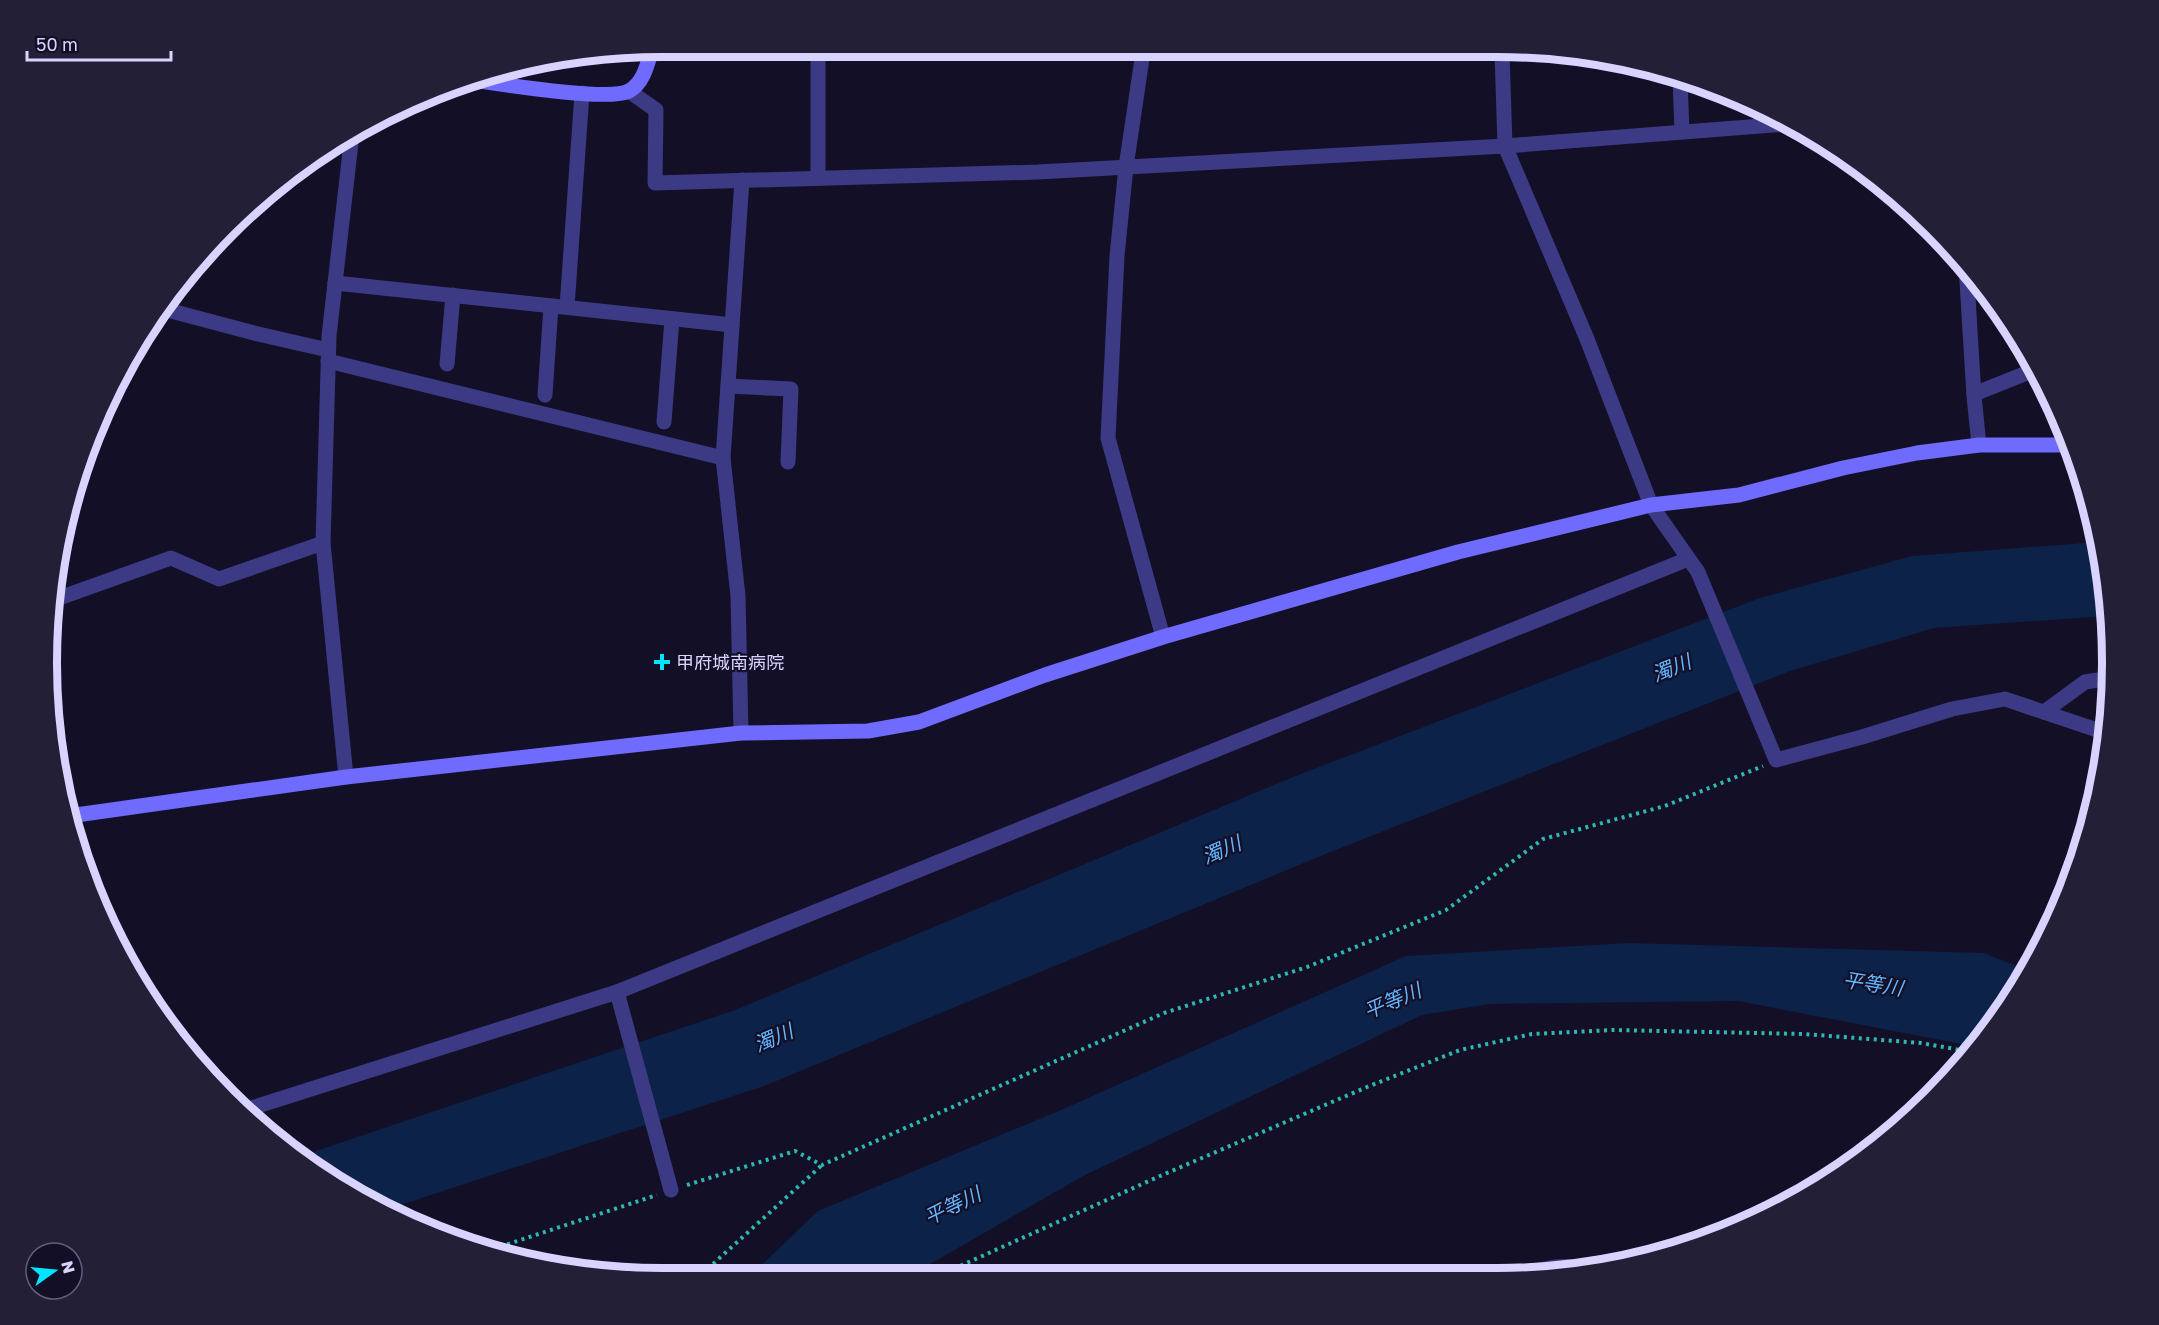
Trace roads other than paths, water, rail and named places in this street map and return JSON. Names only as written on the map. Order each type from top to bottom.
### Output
[{"type":"street","points":[[492,82],[598,95],[629,91],[645,75],[650,57]]},
{"type":"street","points":[[818,57],[818,178]]},
{"type":"street","points":[[1142,57],[1125,167],[1108,438],[1163,637]]},
{"type":"street","points":[[1502,57],[1505,146],[1587,339],[1651,505],[1698,572],[1776,760],[1863,737],[1952,709],[2005,699],[2098,730]]},
{"type":"street","points":[[1680,86],[1682,132]]},
{"type":"street","points":[[629,91],[656,110],[655,183],[1038,172],[1505,146],[1775,125]]},
{"type":"street","points":[[567,307],[582,93]]},
{"type":"street","points":[[346,777],[323,543],[328,355],[351,144]]},
{"type":"street","points":[[741,733],[738,596],[723,458],[742,180]]},
{"type":"street","points":[[1967,282],[1979,445]]},
{"type":"street","points":[[335,283],[732,325]]},
{"type":"street","points":[[447,364],[453,295]]},
{"type":"street","points":[[545,395],[551,306]]},
{"type":"street","points":[[170,311],[328,355],[723,458]]},
{"type":"street","points":[[664,422],[672,319]]},
{"type":"street","points":[[1974,394],[2028,373]]},
{"type":"street","points":[[728,386],[791,388],[788,462]]},
{"type":"street","points":[[77,815],[346,777],[741,733],[868,731],[919,722],[1045,675],[1163,637],[1458,552],[1651,505],[1739,495],[1853,466],[1917,453],[1979,445],[2061,445]]},
{"type":"street","points":[[61,598],[171,558],[219,579],[323,543]]},
{"type":"street","points":[[252,1108],[617,992],[1688,559]]},
{"type":"street","points":[[2044,712],[2085,682],[2102,679]]},
{"type":"street","points":[[617,992],[671,1190]]},
{"type":"water","name":"濁川","points":[[2090,543],[2100,617],[1934,628],[1790,671],[1328,853],[764,1086],[396,1206],[360,1187],[309,1153],[735,1010],[1293,777],[1760,598],[1912,556]]},
{"type":"water","name":"平等川","points":[[1629,943],[1984,953],[2020,967],[2000,999],[1966,1045],[1738,1001],[1490,1004],[1422,1015],[1083,1176],[923,1268],[758,1268],[818,1211],[1061,1110],[1406,956]]},
{"type":"place","name":"甲府城南病院","points":[[662,662]]}]
